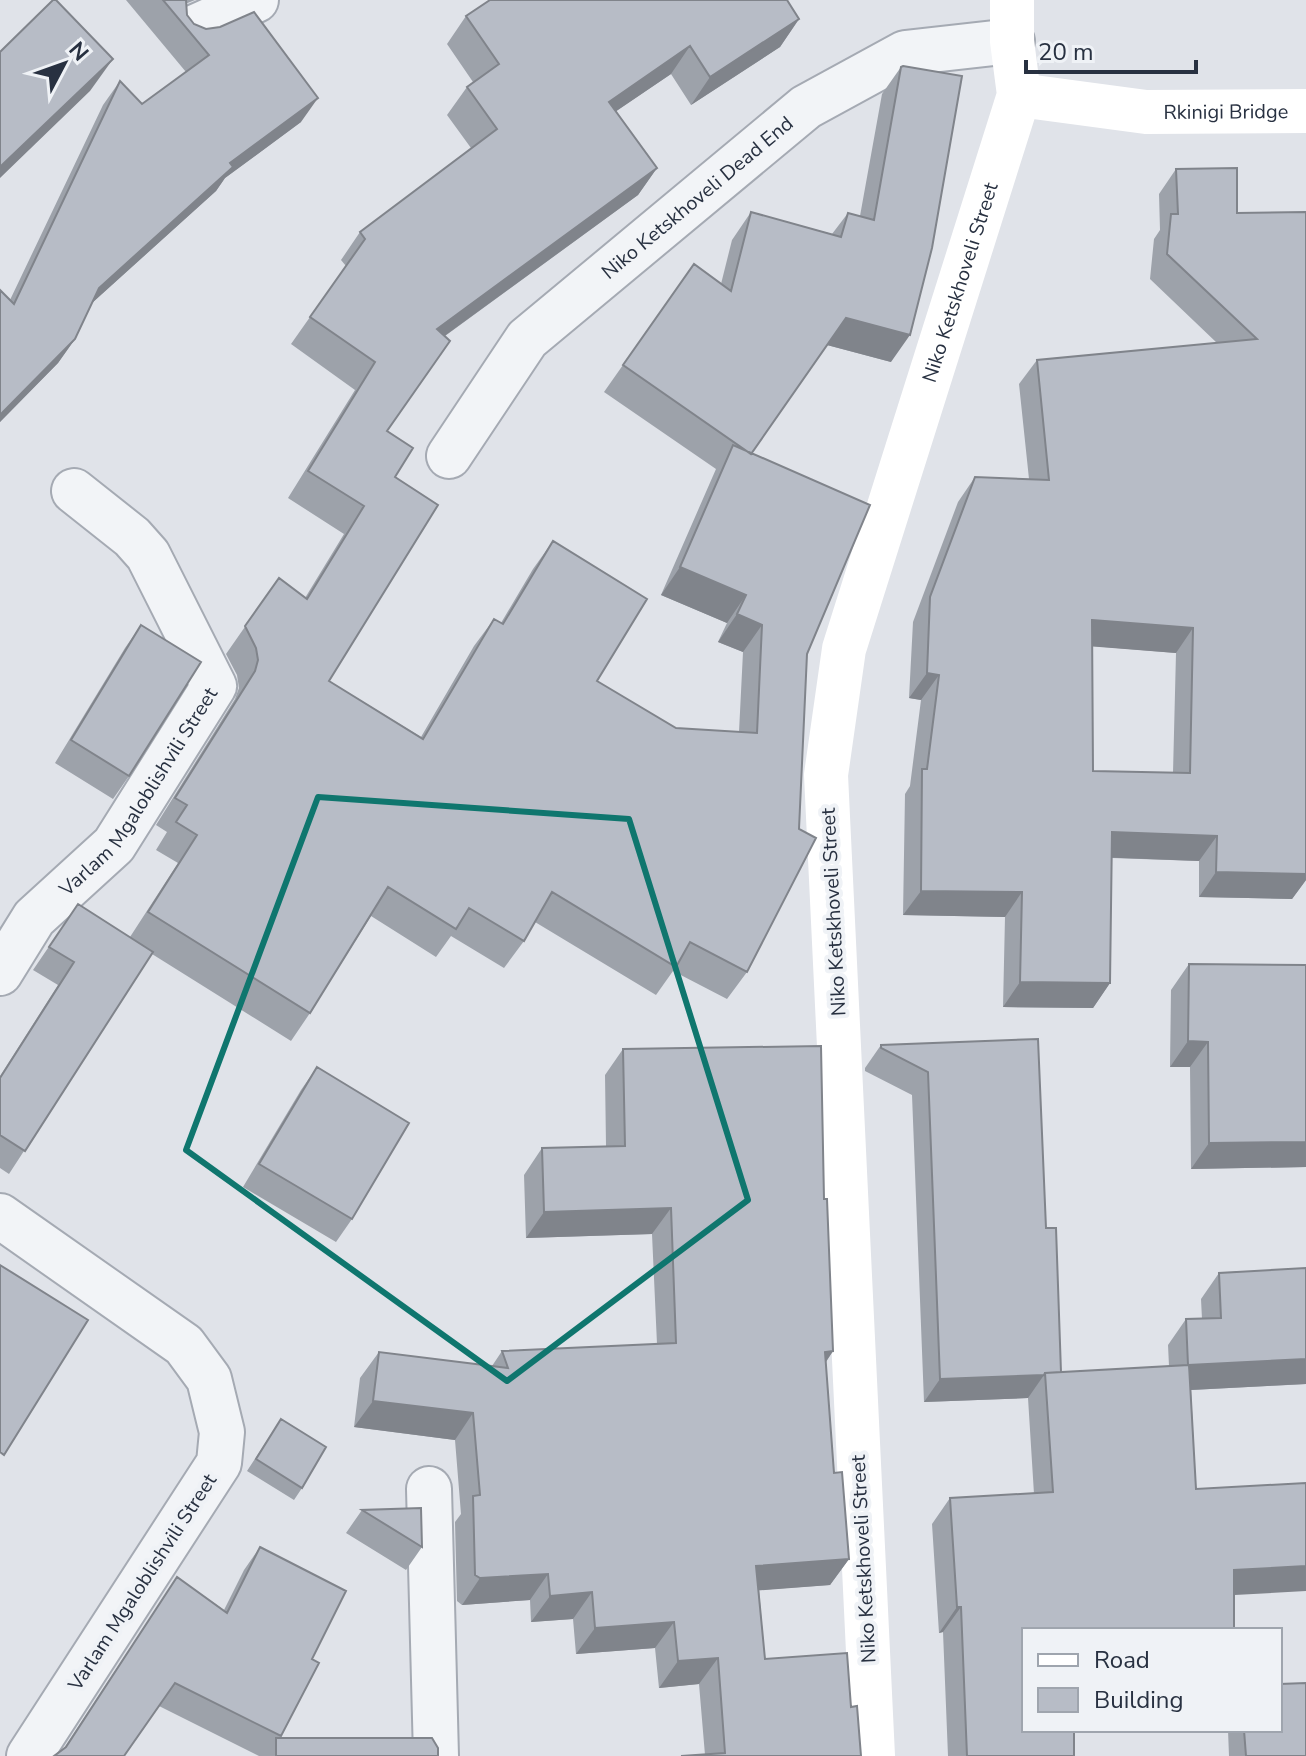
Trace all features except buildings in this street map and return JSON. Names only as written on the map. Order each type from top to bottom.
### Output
[{"type":"main road","name":"Niko Ketskhoveli Street","points":[[873,1756],[826,775],[844,649],[1019,95],[1012,20]]},
{"type":"main road","name":"Rkinigi Bridge","points":[[1019,95],[1146,112],[1306,111]]},
{"type":"street","points":[[193,28],[256,0]]},
{"type":"street","name":"Niko Ketskhoveli Dead End","points":[[449,456],[527,339],[806,107],[905,53],[1012,20]]},
{"type":"street","name":"Varlam Mgaloblishvili Street","points":[[0,973],[34,918],[114,845],[214,686],[148,555],[132,537],[74,491]]},
{"type":"street","name":"Varlam Mgaloblishvili Street","points":[[0,1216],[184,1345],[209,1379],[222,1432],[219,1463],[29,1756]]},
{"type":"street","points":[[429,1489],[436,1756]]},
{"type":"highlighted area","points":[[318,797],[629,819],[748,1200],[507,1381],[186,1150]]}]
